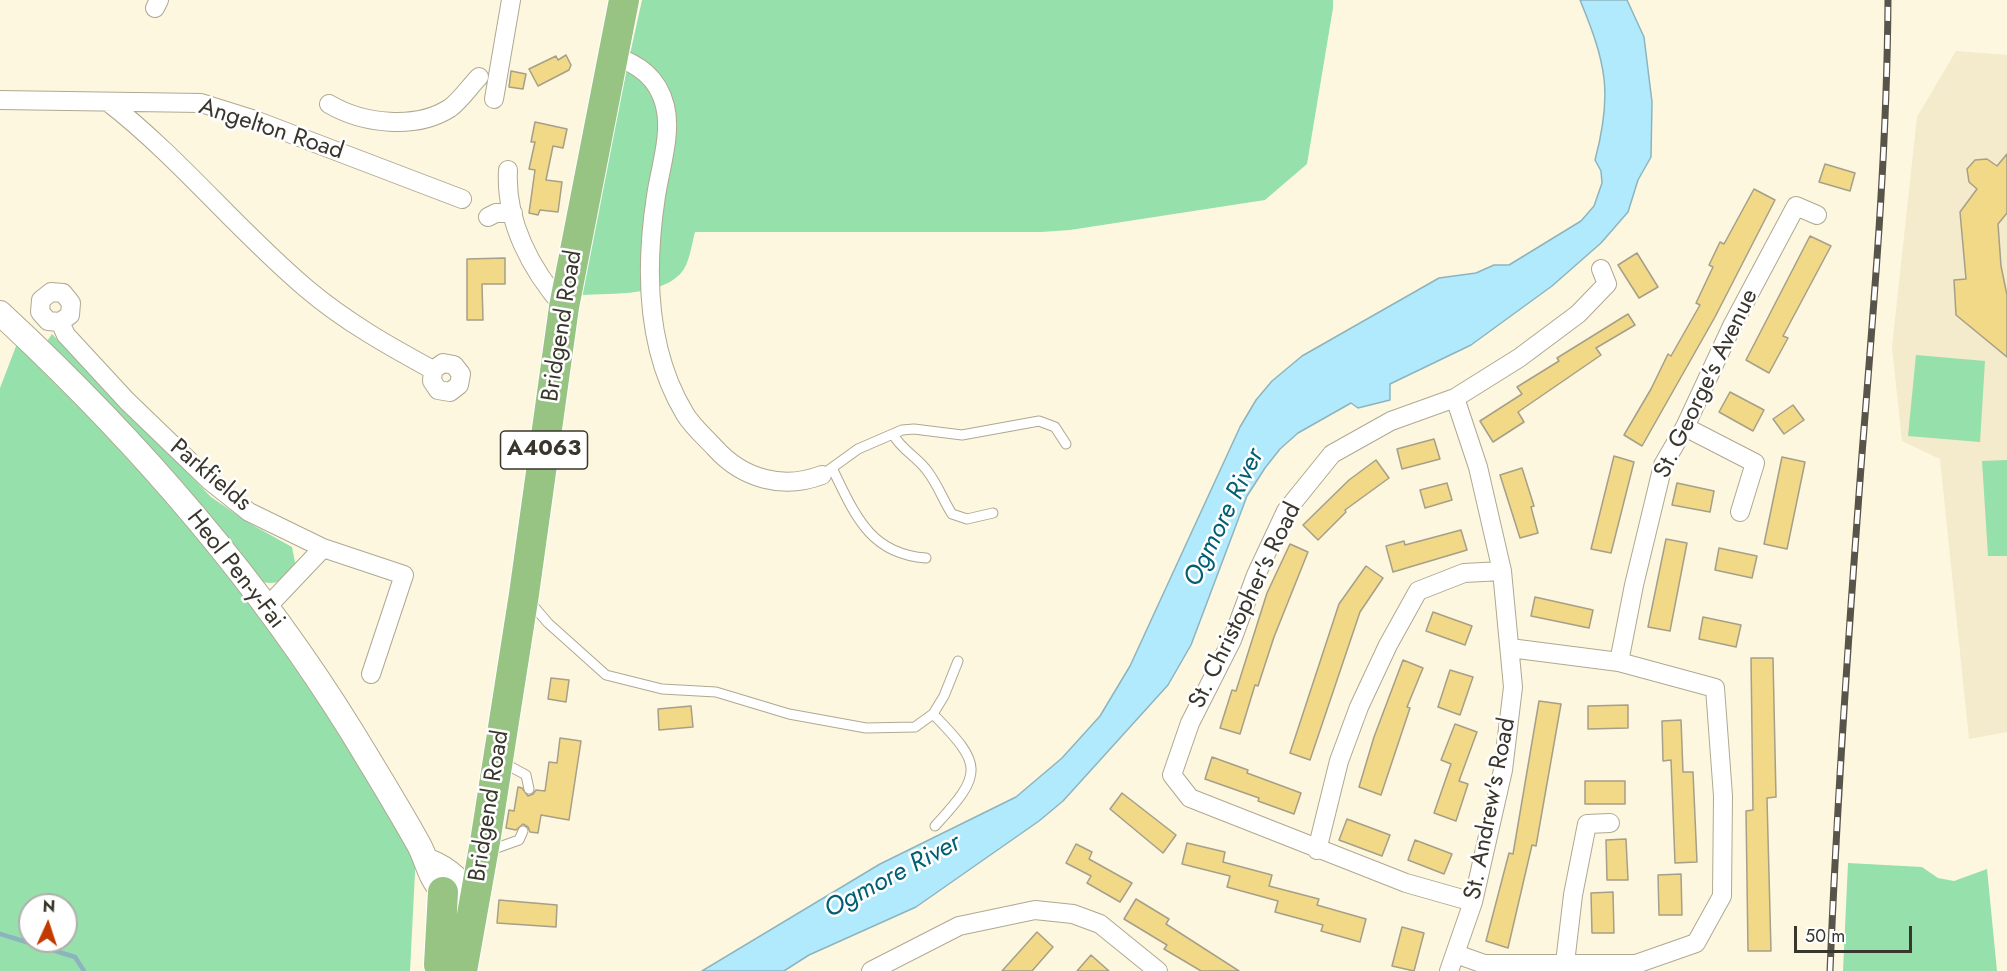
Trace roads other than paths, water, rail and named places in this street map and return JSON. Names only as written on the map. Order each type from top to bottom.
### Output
[{"type":"main road","name":"Bridgend Road","points":[[475,903],[524,594],[564,307],[624,0]]},
{"type":"main road","points":[[437,873],[439,965],[442,971]]},
{"type":"main road","name":"A4063","points":[[462,971],[475,903]]},
{"type":"street","points":[[494,99],[511,0]]},
{"type":"street","points":[[612,56],[644,71],[658,86],[666,107],[666,127],[650,231],[649,291],[660,352],[673,390],[686,416],[726,460],[748,474],[766,480],[805,482],[827,472]]},
{"type":"street","points":[[329,104],[346,113],[385,122],[430,118],[452,107],[475,76],[497,81]]},
{"type":"street","name":"Angelton Road","points":[[0,100],[201,103],[252,119],[462,199]]},
{"type":"street","points":[[108,102],[139,126],[306,289],[378,341],[433,370]]},
{"type":"street","points":[[508,170],[513,213],[532,263],[564,307]]},
{"type":"street","name":"St. George's Avenue","points":[[1619,662],[1663,465],[1685,427],[1732,326],[1796,206],[1817,215]]},
{"type":"street","points":[[488,218],[502,212],[513,213]]},
{"type":"street","name":"St. Christopher's Road","points":[[1473,902],[1406,883],[1317,850],[1190,798],[1172,775],[1190,723],[1232,640],[1256,575],[1286,511],[1332,454],[1391,421],[1455,398],[1519,358],[1578,314],[1607,284],[1601,269]]},
{"type":"street","name":"Heol Pen-y-Fai","points":[[0,313],[48,357],[150,464],[267,607],[350,730],[437,873],[460,880],[475,903]]},
{"type":"street","name":"Parkfields","points":[[60,322],[66,335],[127,400],[210,481],[249,512],[323,548],[404,575],[371,674]]},
{"type":"street","name":"St. Andrew's Road","points":[[1449,971],[1473,902],[1503,770],[1513,687],[1502,571],[1478,467],[1455,398]]},
{"type":"street","points":[[1685,427],[1755,463],[1740,512]]},
{"type":"street","points":[[267,607],[323,548]]},
{"type":"street","points":[[1317,850],[1339,761],[1359,707],[1388,645],[1418,591],[1464,573],[1502,571]]},
{"type":"street","points":[[1456,954],[1484,964],[1519,966],[1565,963],[1636,963],[1696,943],[1722,896],[1723,796],[1715,688],[1619,662],[1510,648]]},
{"type":"street","points":[[1565,963],[1573,896],[1587,825],[1610,823]]},
{"type":"street","points":[[437,873],[483,853]]},
{"type":"street","points":[[871,971],[959,926],[1035,910],[1073,914],[1100,924],[1158,971]]},
{"type":"lane","points":[[926,558],[908,557],[889,550],[875,539],[827,472],[858,449],[893,434],[914,429],[962,435],[1039,421],[1055,427],[1066,444]]},
{"type":"lane","points":[[893,434],[899,444],[930,473],[952,514],[967,519],[993,513]]},
{"type":"lane","points":[[524,594],[548,623],[606,675],[662,689],[716,692],[789,714],[866,728],[915,727],[933,714],[944,696],[958,661]]},
{"type":"lane","points":[[933,714],[962,744],[971,770],[963,795],[935,826]]},
{"type":"lane","points":[[497,760],[526,775],[529,789]]},
{"type":"lane","points":[[483,853],[519,840],[522,831]]},
{"type":"water","name":"Ogmore River","points":[[1580,0],[1627,0],[1644,37],[1652,102],[1651,157],[1638,180],[1628,212],[1601,243],[1552,286],[1471,345],[1390,384],[1390,400],[1358,408],[1351,403],[1298,433],[1280,449],[1247,496],[1191,645],[1168,685],[1063,801],[1039,821],[916,907],[809,955],[784,971],[702,971],[880,864],[1016,797],[1062,758],[1100,716],[1130,666],[1240,427],[1256,400],[1272,381],[1302,356],[1439,278],[1476,273],[1494,265],[1509,265],[1581,221],[1594,206],[1602,183],[1601,171],[1595,160],[1601,136],[1605,97],[1601,61]]},
{"type":"waterway","points":[[0,934],[75,957],[84,971]]},
{"type":"railway","points":[[1830,971],[1848,648],[1879,227],[1888,0]]}]
